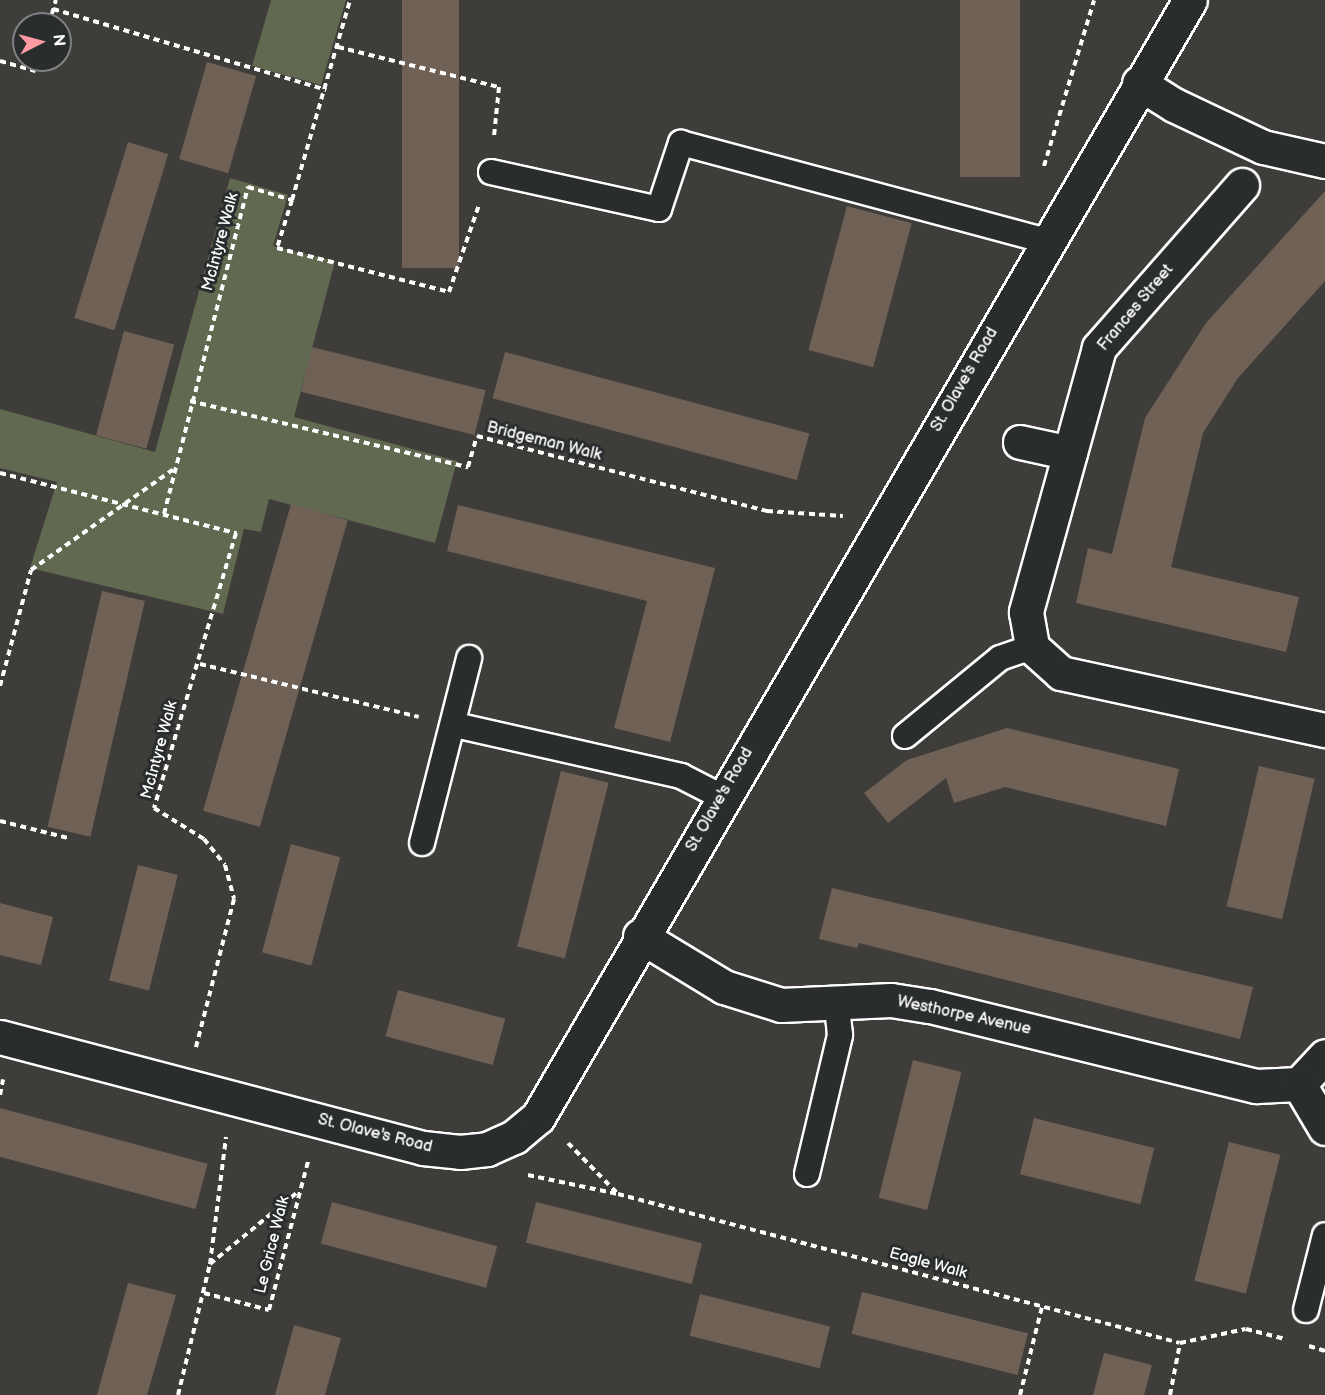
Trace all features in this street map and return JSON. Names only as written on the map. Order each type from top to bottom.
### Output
[{"type":"street","name":"St. Olave's Road","points":[[0,1037],[423,1148],[487,1149],[514,1137],[538,1117],[640,936],[878,527],[1190,0]]},
{"type":"street","points":[[1139,83],[1174,105],[1263,147],[1325,161]]},
{"type":"street","name":"Frances Street","points":[[1032,647],[1026,612],[1099,348],[1242,185]]},
{"type":"street","points":[[1020,442],[1070,453]]},
{"type":"street","points":[[1032,647],[1061,673],[1325,730]]},
{"type":"street","name":"Westhorpe Avenue","points":[[640,936],[748,998],[781,1005],[837,1006],[891,1000],[930,1006],[1256,1086],[1299,1084]]},
{"type":"street","points":[[1325,1056],[1299,1084],[1325,1128]]},
{"type":"lane","points":[[491,172],[659,209],[681,142],[1046,241]]},
{"type":"lane","points":[[905,736],[1000,658],[1032,647]]},
{"type":"lane","points":[[422,843],[454,725],[469,658]]},
{"type":"lane","points":[[454,725],[681,776],[722,797]]},
{"type":"lane","points":[[807,1174],[840,1035],[837,1006]]},
{"type":"lane","points":[[1306,1310],[1325,1235]]},
{"type":"path","points":[[52,12],[56,0]]},
{"type":"path","points":[[338,47],[499,87],[491,172],[449,292],[277,248],[326,90],[350,0]]},
{"type":"path","points":[[1041,179],[1094,0]]},
{"type":"path","points":[[53,9],[326,90]]},
{"type":"path","name":"McIntyre Walk","points":[[183,1085],[234,898],[225,865],[204,839],[154,808],[195,668],[201,664],[236,533],[164,514],[190,401],[248,187],[292,200]]},
{"type":"path","name":"Bridgeman Walk","points":[[190,401],[468,467],[477,436],[767,511],[840,515],[878,527]]},
{"type":"path","points":[[0,686],[31,570],[175,468]]},
{"type":"path","points":[[0,473],[164,514]]},
{"type":"path","points":[[201,664],[454,725]]},
{"type":"path","points":[[0,820],[68,838]]},
{"type":"path","points":[[0,1095],[4,1077]]},
{"type":"path","points":[[178,1395],[210,1264],[226,1136]]},
{"type":"path","points":[[566,1140],[618,1194]]},
{"type":"path","name":"Le Grice Walk","points":[[204,1293],[269,1310],[309,1157]]},
{"type":"path","name":"Eagle Walk","points":[[524,1174],[618,1194],[1180,1343],[1246,1329],[1291,1341]]},
{"type":"path","name":"Le Grice Walk","points":[[210,1264],[299,1191]]},
{"type":"path","points":[[1020,1395],[1042,1307]]},
{"type":"path","points":[[1170,1395],[1180,1343]]},
{"type":"path","points":[[1302,1344],[1325,1351]]},
{"type":"green space","points":[[271,0],[346,0],[321,85],[252,66]]},
{"type":"green space","points":[[230,178],[288,195],[273,246],[335,261],[294,417],[457,461],[435,543],[269,499],[261,532],[244,529],[223,614],[30,568],[57,482],[0,468],[0,409],[155,452]]},
{"type":"building","points":[[402,0],[459,0],[459,268],[402,268]]},
{"type":"building","points":[[960,0],[1020,0],[1020,177],[960,177]]},
{"type":"building","points":[[207,62],[256,76],[228,173],[179,159]]},
{"type":"building","points":[[128,142],[168,154],[114,330],[74,318]]},
{"type":"building","points":[[1325,191],[1325,281],[1238,378],[1203,433],[1171,567],[1299,597],[1286,652],[1076,603],[1088,548],[1112,554],[1145,418],[1206,323]]},
{"type":"building","points":[[847,206],[912,223],[873,367],[808,350]]},
{"type":"building","points":[[124,331],[174,344],[146,449],[96,435]]},
{"type":"building","points":[[312,347],[486,390],[475,435],[301,392]]},
{"type":"building","points":[[505,352],[809,434],[797,480],[493,398]]},
{"type":"building","points":[[291,504],[348,520],[260,827],[203,811]]},
{"type":"building","points":[[458,505],[715,568],[670,742],[614,728],[647,601],[447,551]]},
{"type":"building","points":[[102,591],[145,601],[90,837],[48,827]]},
{"type":"building","points":[[1007,728],[1179,769],[1166,826],[1005,787],[954,803],[946,778],[888,823],[864,793],[907,760]]},
{"type":"building","points":[[1259,766],[1315,779],[1282,919],[1227,906]]},
{"type":"building","points":[[561,771],[609,783],[565,958],[517,947]]},
{"type":"building","points":[[291,844],[340,857],[311,965],[262,952]]},
{"type":"building","points":[[138,865],[178,875],[149,990],[109,980]]},
{"type":"building","points":[[832,888],[1253,987],[1240,1039],[859,943],[857,948],[819,939]]},
{"type":"building","points":[[0,903],[53,917],[41,965],[0,955]]},
{"type":"building","points":[[398,990],[505,1019],[493,1065],[386,1036]]},
{"type":"building","points":[[913,1060],[962,1072],[927,1210],[879,1198]]},
{"type":"building","points":[[0,1108],[208,1164],[196,1209],[0,1157]]},
{"type":"building","points":[[1034,1118],[1154,1148],[1140,1204],[1020,1174]]},
{"type":"building","points":[[1229,1142],[1280,1155],[1246,1294],[1194,1281]]},
{"type":"building","points":[[332,1202],[497,1246],[486,1288],[321,1244]]},
{"type":"building","points":[[536,1202],[702,1243],[692,1284],[526,1243]]},
{"type":"building","points":[[128,1283],[176,1295],[147,1395],[97,1395]]},
{"type":"building","points":[[862,1292],[1028,1333],[1018,1375],[852,1334]]},
{"type":"building","points":[[700,1294],[830,1326],[820,1368],[690,1336]]},
{"type":"building","points":[[294,1325],[341,1338],[325,1395],[275,1395]]},
{"type":"building","points":[[1104,1353],[1152,1365],[1144,1395],[1093,1395]]}]
